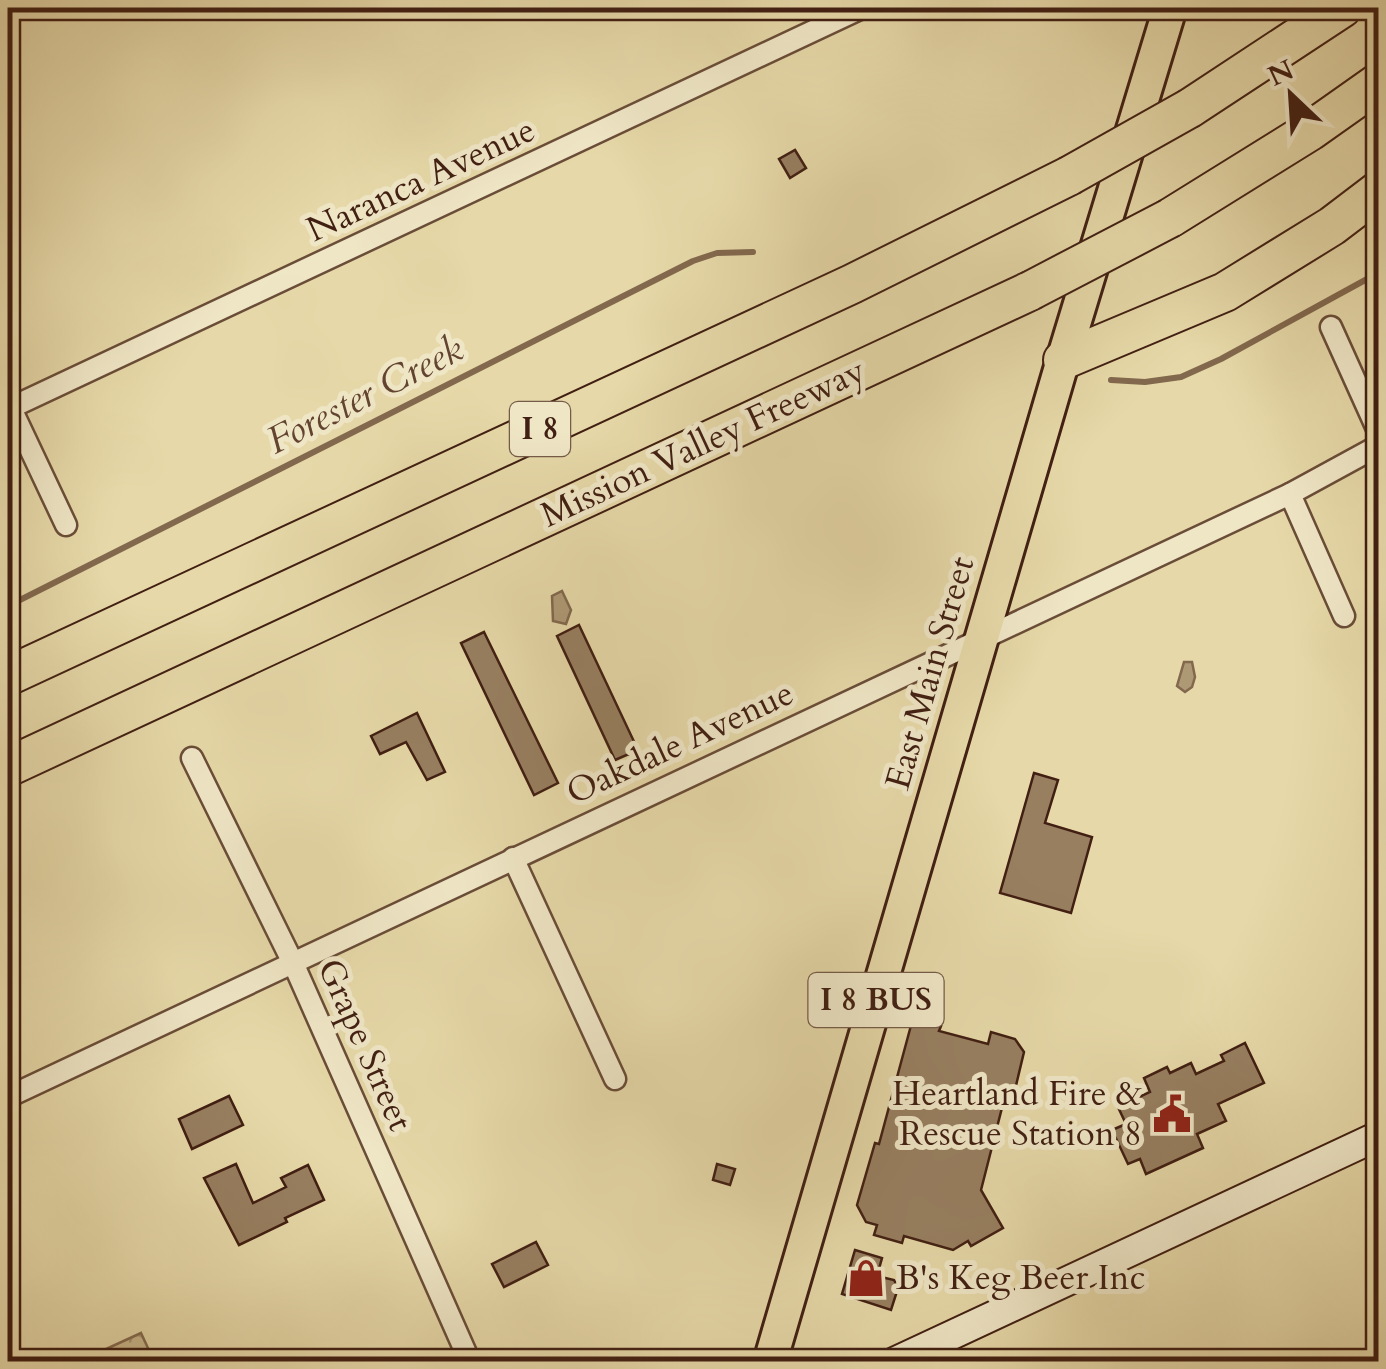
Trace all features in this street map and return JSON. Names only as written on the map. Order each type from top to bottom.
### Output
[{"type":"highway","name":"I 8","points":[[8,676],[834,292],[1069,176],[1190,108],[1342,8]]},
{"type":"highway","name":"Mission Valley Freeway","points":[[11,766],[1030,291],[1170,218],[1378,82]]},
{"type":"highway","points":[[1062,360],[1225,292],[1332,226],[1378,191]]},
{"type":"main road","name":"East Main Street","points":[[770,1362],[1062,360],[1170,8]]},
{"type":"street","name":"Naranca Avenue","points":[[8,406],[862,8]]},
{"type":"street","points":[[1331,327],[1378,432]]},
{"type":"street","points":[[8,406],[66,526]]},
{"type":"street","name":"Oakdale Avenue","points":[[8,1097],[1290,494],[1378,446]]},
{"type":"street","points":[[1290,494],[1344,616]]},
{"type":"street","name":"Grape Street","points":[[192,758],[294,965],[470,1362]]},
{"type":"street","points":[[512,858],[615,1079]]},
{"type":"street","points":[[894,1362],[1378,1136]]},
{"type":"green space","points":[[141,1333],[154,1361],[80,1361]]},
{"type":"shaded area","points":[[562,591],[571,610],[566,624],[553,621],[552,596]]},
{"type":"shaded area","points":[[1184,662],[1192,662],[1195,677],[1192,687],[1185,692],[1177,686]]},
{"type":"building","points":[[795,150],[806,168],[790,178],[779,159]]},
{"type":"building","points":[[579,625],[638,750],[615,760],[557,636]]},
{"type":"building","points":[[484,632],[558,783],[534,795],[461,643]]},
{"type":"building","points":[[417,713],[445,772],[427,780],[406,742],[380,754],[371,736]]},
{"type":"building","points":[[1034,773],[1058,780],[1045,823],[1092,837],[1071,913],[1000,893]]},
{"type":"building","points":[[913,1018],[941,1026],[939,1031],[988,1044],[991,1032],[1015,1039],[1024,1052],[1013,1098],[1005,1096],[981,1190],[1003,1228],[971,1246],[968,1241],[953,1250],[904,1236],[902,1243],[874,1235],[877,1225],[866,1222],[857,1205],[875,1143],[879,1144]]},
{"type":"building","name":"Heartland Fire & Rescue Station 8","points":[[1245,1043],[1264,1083],[1218,1104],[1226,1121],[1197,1134],[1203,1148],[1146,1174],[1140,1159],[1128,1164],[1112,1130],[1126,1124],[1118,1107],[1150,1092],[1144,1078],[1167,1067],[1170,1073],[1191,1063],[1196,1074],[1224,1061],[1221,1055]]},
{"type":"building","points":[[229,1096],[243,1125],[192,1149],[179,1119]]},
{"type":"building","points":[[236,1164],[253,1203],[286,1187],[281,1178],[308,1165],[324,1200],[239,1245],[204,1178]]},
{"type":"building","points":[[717,1164],[735,1169],[730,1185],[713,1180]]},
{"type":"building","points":[[536,1242],[548,1265],[504,1287],[492,1264]]},
{"type":"building","name":"B's Keg Beer Inc","points":[[855,1250],[882,1258],[877,1276],[894,1280],[898,1288],[891,1310],[842,1294]]},
{"type":"waterway","name":"Forester Creek","points":[[8,606],[693,261],[717,253],[753,252]]},
{"type":"waterway","name":"Forester Creek","points":[[1111,380],[1145,382],[1181,377],[1378,273]]},
{"type":"place","name":"Heartland Fire & Rescue Station 8","points":[[1172,1114]]},
{"type":"place","name":"B's Keg Beer Inc","points":[[866,1278]]}]
